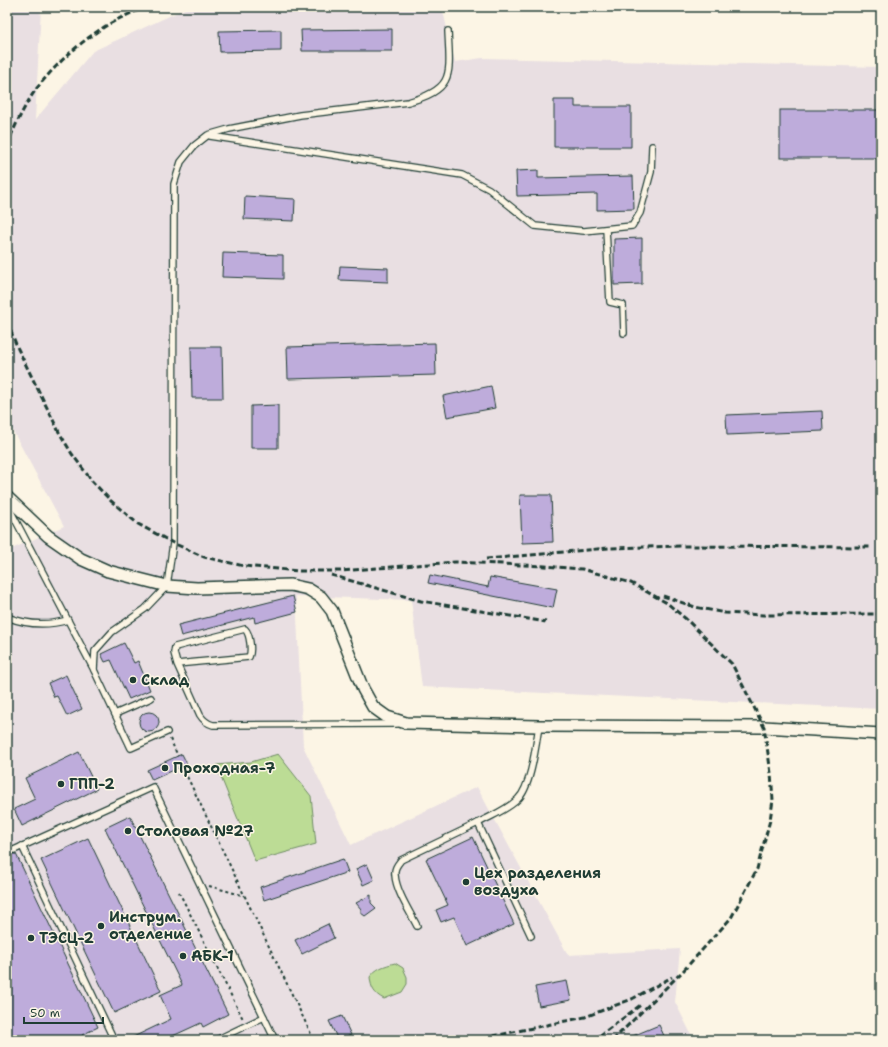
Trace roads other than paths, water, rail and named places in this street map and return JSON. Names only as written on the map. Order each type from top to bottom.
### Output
[{"type":"street","points":[[7,497],[48,536],[81,558],[108,571],[167,586],[197,588],[290,585],[308,589],[321,597],[332,611],[363,689],[373,707],[387,716],[406,724],[764,727],[881,734]]},
{"type":"lane","points":[[94,670],[95,651],[112,632],[145,609],[167,586],[173,543],[174,184],[181,162],[194,146],[208,135],[229,129],[300,115],[408,102],[425,97],[438,90],[447,80],[449,64],[448,32]]},
{"type":"lane","points":[[208,135],[462,175],[474,180],[488,189],[535,226],[584,231],[632,226],[640,213],[651,172],[652,146]]},
{"type":"lane","points":[[606,229],[610,302],[623,305],[624,333]]},
{"type":"lane","points":[[7,504],[94,670],[131,748],[167,732]]},
{"type":"lane","points":[[7,617],[27,623],[43,624],[57,623],[68,620]]},
{"type":"lane","points":[[177,664],[249,657],[251,654],[248,632],[245,629],[175,647],[174,653],[177,664],[203,720],[213,725],[406,724]]},
{"type":"lane","points":[[115,714],[151,698]]},
{"type":"lane","points":[[418,926],[398,886],[395,874],[396,867],[401,860],[478,823],[511,805],[519,798],[527,784],[539,726]]},
{"type":"lane","points":[[14,850],[153,787],[275,1040]]},
{"type":"lane","points":[[478,823],[531,936]]},
{"type":"lane","points":[[22,846],[114,1040]]},
{"type":"lane","points":[[216,1040],[264,1017]]},
{"type":"railway","points":[[7,145],[28,101],[37,88],[60,62],[73,50],[102,29],[133,12],[149,7]]},
{"type":"railway","points":[[7,322],[18,349],[59,432],[72,454],[92,481],[111,501],[138,524],[173,543],[204,557],[244,566],[299,571],[340,571],[455,562],[582,569],[631,583],[667,603],[686,619],[732,664],[764,727],[771,773],[773,800],[770,820],[757,869],[731,918],[683,971],[613,1040]]},
{"type":"railway","points":[[486,559],[609,548],[680,546],[870,547]]},
{"type":"railway","points":[[331,575],[421,601],[546,622]]},
{"type":"railway","points":[[663,596],[695,607],[725,613],[763,615],[878,614]]},
{"type":"railway","points":[[475,1040],[585,1017],[632,999],[672,977]]},
{"type":"railway","points":[[591,1040],[598,1037],[642,1004]]},
{"type":"place","name":"Склад","points":[[133,680]]},
{"type":"place","name":"Проходная-7","points":[[165,768]]},
{"type":"place","name":"ГПП-2","points":[[61,784]]},
{"type":"place","name":"Столовая №27","points":[[128,831]]},
{"type":"place","name":"Цех разделения воздуха","points":[[466,882]]},
{"type":"place","name":"Инструм. отделение","points":[[101,926]]},
{"type":"place","name":"ТЭСЦ-2","points":[[31,938]]},
{"type":"place","name":"АБК-1","points":[[183,956]]}]
